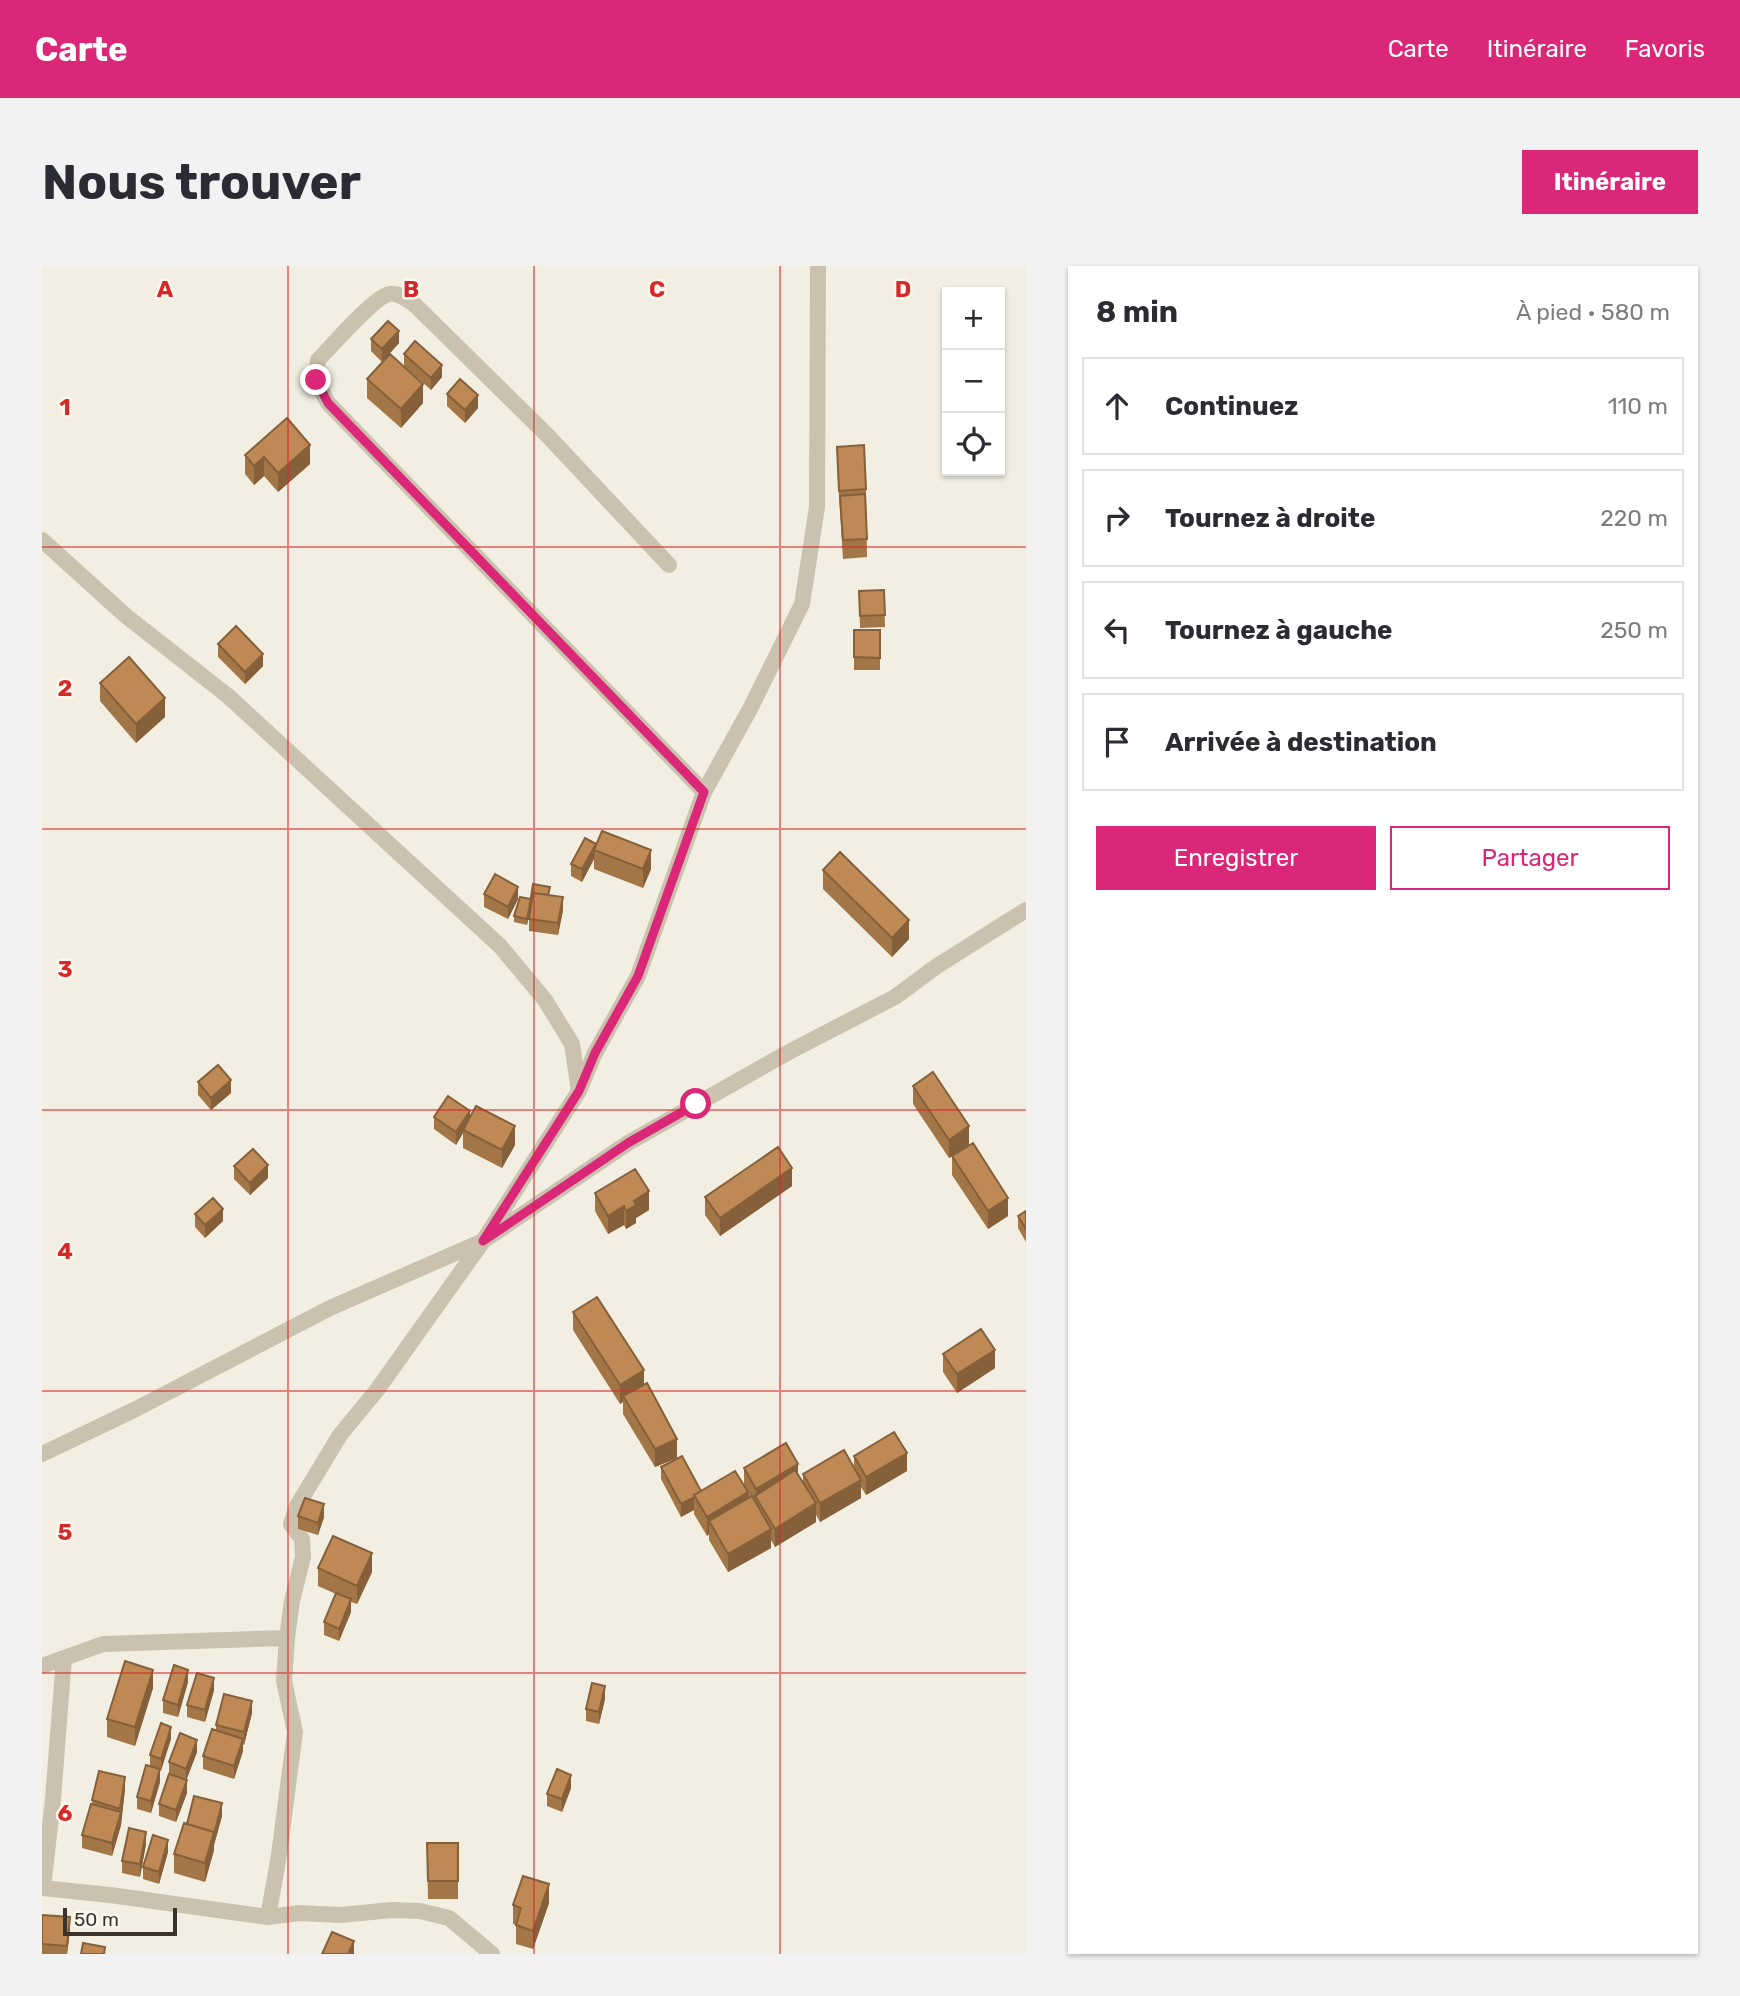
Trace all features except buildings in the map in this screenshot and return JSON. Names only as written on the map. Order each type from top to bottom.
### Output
[{"type":"street","points":[[268,1917],[295,1731],[284,1681],[292,1601],[303,1558],[302,1539],[290,1524],[297,1506],[340,1435],[377,1390],[483,1241],[579,1091],[595,1053],[638,976],[704,792],[750,709],[802,604],[817,507],[818,266]]},
{"type":"street","points":[[669,565],[547,435],[404,297],[389,294],[375,302],[318,360],[316,380],[328,403],[704,792]]},
{"type":"street","points":[[42,540],[126,616],[228,696],[500,946],[545,1000],[572,1044],[579,1091]]},
{"type":"street","points":[[42,1454],[136,1409],[330,1308],[483,1241],[628,1143],[788,1053],[895,997],[937,966],[1026,910]]},
{"type":"street","points":[[572,1044],[595,1053]]},
{"type":"street","points":[[42,1666],[103,1644],[287,1638]]},
{"type":"street","points":[[64,1658],[43,1888],[268,1917],[300,1913],[420,1911],[449,1918],[492,1954]]},
{"type":"route","points":[[316,380],[328,403],[704,792],[638,976],[595,1053],[579,1091],[483,1241],[628,1143],[696,1104]]}]
